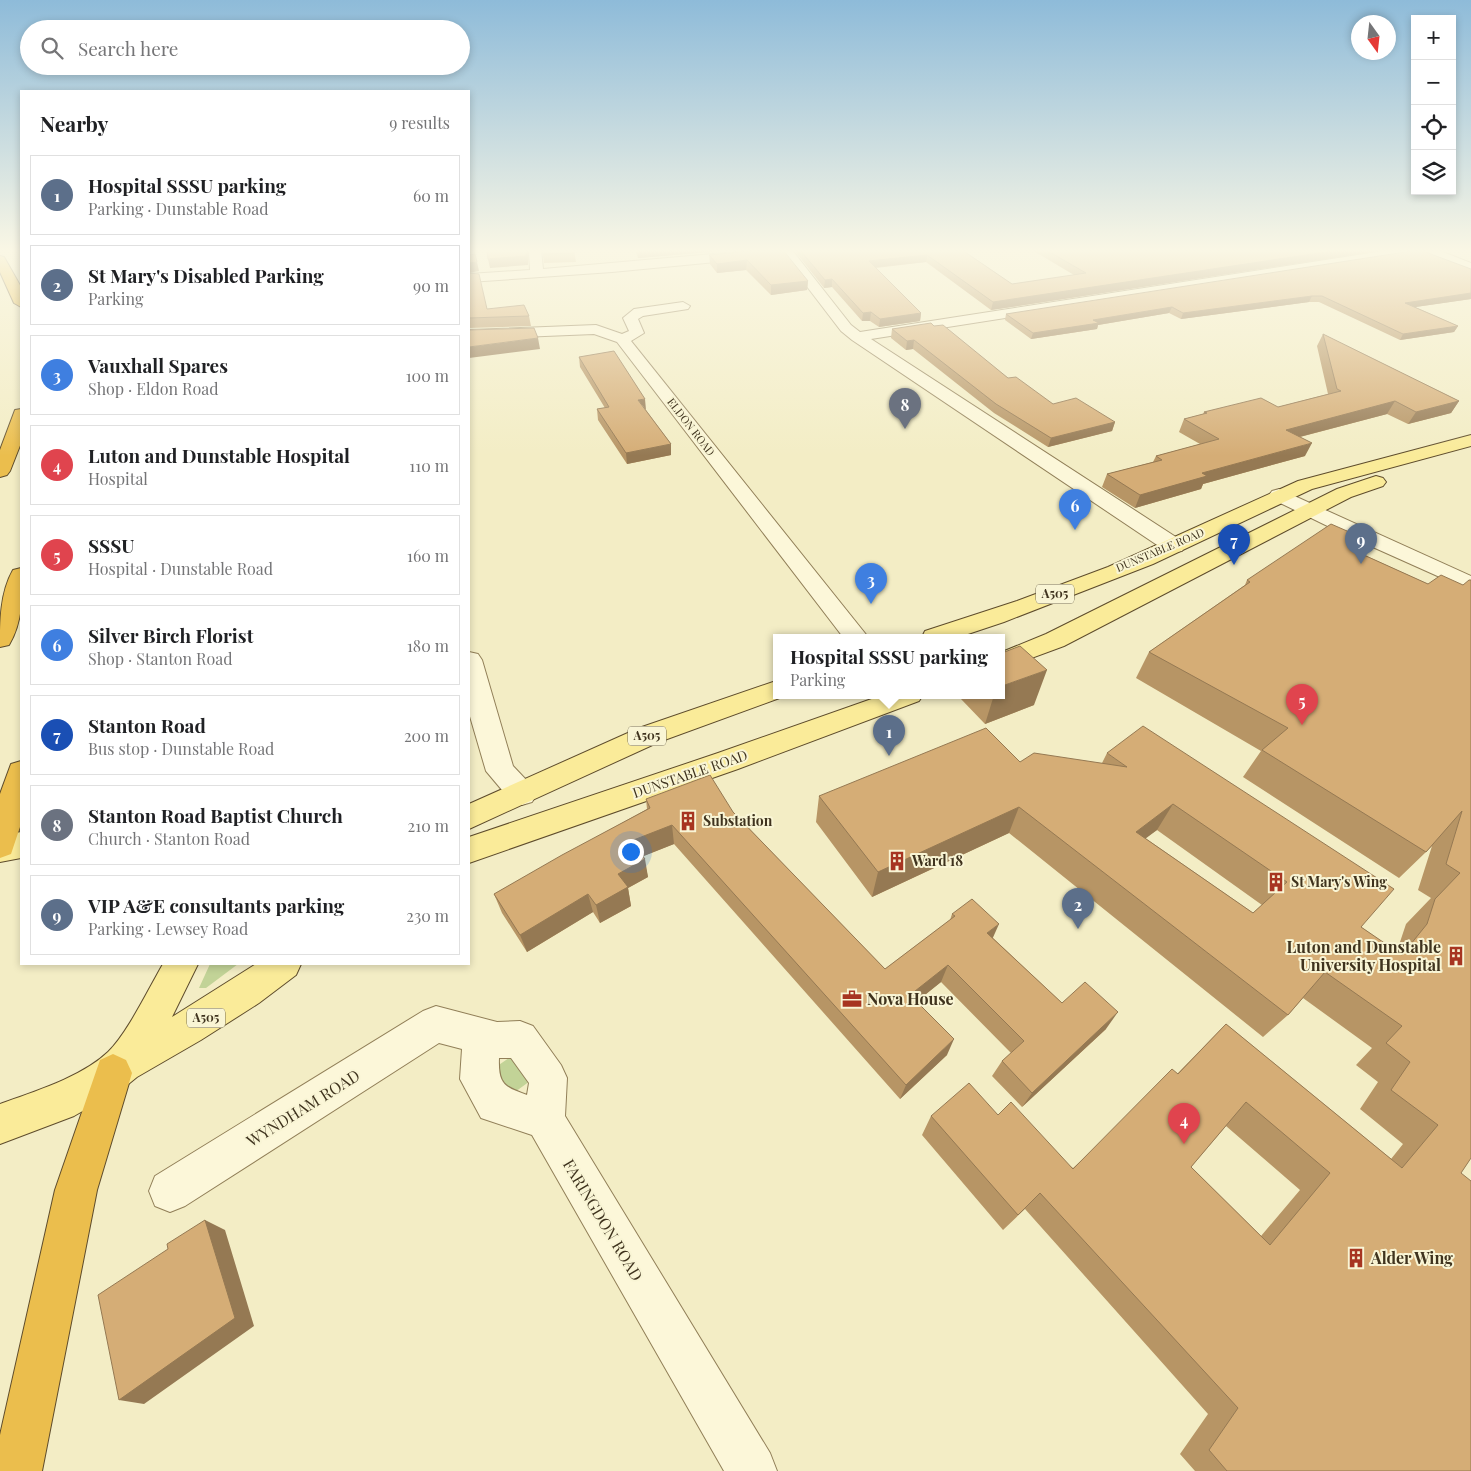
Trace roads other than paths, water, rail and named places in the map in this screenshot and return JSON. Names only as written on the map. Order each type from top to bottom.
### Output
[{"type":"highway","points":[[0,471],[18,432],[20,420]]},
{"type":"highway","points":[[0,639],[20,578]]},
{"type":"highway","points":[[0,847],[17,785]]},
{"type":"highway","points":[[17,1471],[76,1190],[118,1069]]},
{"type":"main road","name":"DUNSTABLE ROAD","points":[[943,634],[1015,611],[1174,546],[1279,495],[1305,485],[1471,440]]},
{"type":"main road","points":[[1005,660],[1055,640],[1344,493],[1471,455]]},
{"type":"main road","name":"A505","points":[[470,817],[649,734],[773,691]]},
{"type":"main road","name":"DUNSTABLE ROAD","points":[[470,850],[728,760],[893,699]]},
{"type":"main road","points":[[0,847],[20,846]]},
{"type":"main road","points":[[0,1124],[60,1102],[118,1069],[152,1019],[180,965]]},
{"type":"main road","name":"A505","points":[[118,1069],[245,993],[283,965]]},
{"type":"street","points":[[470,335],[596,329],[622,339],[637,333],[630,319]]},
{"type":"street","points":[[838,319],[857,337],[1174,546]]},
{"type":"street","points":[[857,337],[975,319]]},
{"type":"street","name":"ELDON ROAD","points":[[622,339],[854,634]]},
{"type":"street","points":[[1279,495],[1311,509],[1352,531],[1471,584]]},
{"type":"street","points":[[470,664],[485,724],[500,771],[522,794]]},
{"type":"street","name":"WYNDHAM ROAD","points":[[170,1192],[436,1024],[482,1036]]},
{"type":"street","points":[[482,1036],[497,1040],[520,1039],[548,1078],[545,1120],[495,1104],[479,1079],[482,1036]]},
{"type":"street","name":"FARINGDON ROAD","points":[[545,1120],[752,1471]]},
{"type":"place","name":"Stanton Road Baptist Church","points":[[905,429]]},
{"type":"place","name":"Silver Birch Florist","points":[[1075,530]]},
{"type":"place","name":"VIP A&E consultants parking","points":[[1361,564]]},
{"type":"place","name":"Stanton Road","points":[[1234,565]]},
{"type":"place","name":"Vauxhall Spares","points":[[871,604]]},
{"type":"place","name":"SSSU","points":[[1302,725]]},
{"type":"place","name":"Hospital SSSU parking","points":[[889,756]]},
{"type":"place","name":"Substation","points":[[688,821]]},
{"type":"place","name":"Ward 18","points":[[897,861]]},
{"type":"place","name":"St Mary's Wing","points":[[1276,882]]},
{"type":"place","name":"St Mary's Disabled Parking","points":[[1078,929]]},
{"type":"place","name":"Luton and Dunstable University Hospital","points":[[1456,956]]},
{"type":"place","name":"Nova House","points":[[852,999]]},
{"type":"place","name":"Luton and Dunstable Hospital","points":[[1184,1144]]},
{"type":"place","name":"Alder Wing","points":[[1356,1258]]}]
